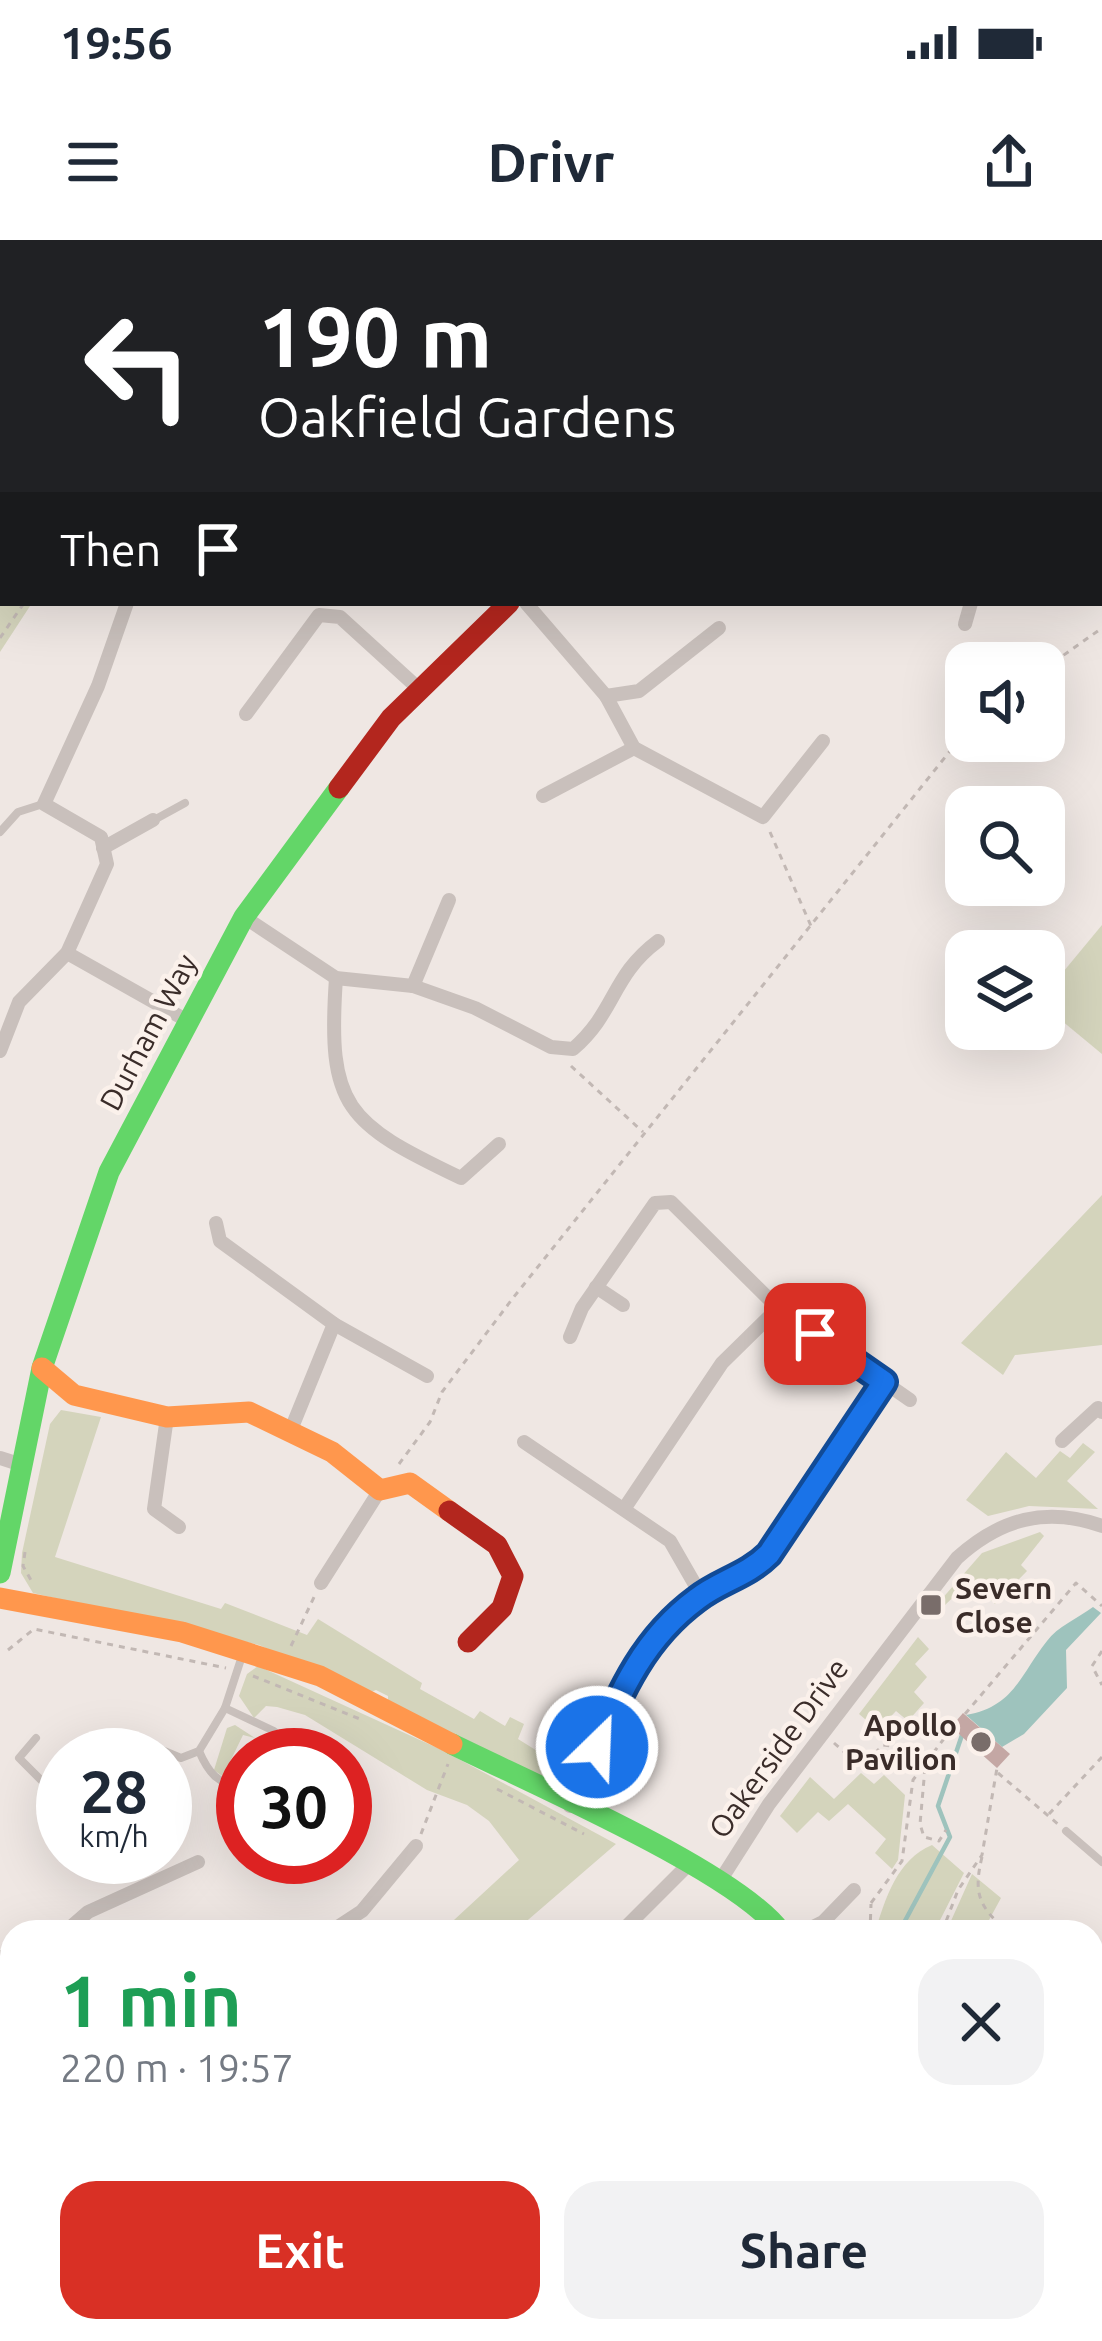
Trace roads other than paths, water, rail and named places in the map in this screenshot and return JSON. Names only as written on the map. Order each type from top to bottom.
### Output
[{"type":"street","points":[[0,1051],[19,1002],[67,953],[107,864],[100,836],[44,804],[98,686],[126,606]]},
{"type":"street","name":"Durham Way","points":[[0,1573],[11,1461],[42,1368],[109,1172],[185,1020],[244,917],[391,718],[506,606]]},
{"type":"street","points":[[529,606],[606,696],[634,748],[763,818],[823,741]]},
{"type":"street","points":[[965,624],[970,606]]},
{"type":"street","points":[[246,714],[319,615],[340,617],[418,689]]},
{"type":"street","points":[[606,696],[639,691],[719,628]]},
{"type":"street","points":[[543,796],[634,748]]},
{"type":"street","points":[[103,848],[153,820]]},
{"type":"street","points":[[413,986],[449,900]]},
{"type":"street","points":[[244,917],[336,978],[413,986],[563,1048],[573,1048],[598,1028],[628,963],[658,941]]},
{"type":"street","points":[[67,953],[185,1020]]},
{"type":"street","points":[[336,978],[332,1043],[344,1101],[383,1141],[461,1178],[499,1144]]},
{"type":"street","points":[[570,1337],[596,1287],[655,1203],[671,1202],[778,1308],[910,1400]]},
{"type":"street","points":[[216,1223],[220,1241],[334,1324],[427,1376]]},
{"type":"street","points":[[596,1287],[622,1305]]},
{"type":"street","points":[[624,1509],[722,1363],[778,1308]]},
{"type":"street","points":[[290,1432],[334,1324]]},
{"type":"street","points":[[42,1368],[74,1395],[167,1417],[249,1412],[332,1452],[380,1490]]},
{"type":"street","points":[[570,1806],[634,1664],[701,1595],[752,1571],[769,1554],[884,1382]]},
{"type":"street","points":[[1062,1441],[1098,1408],[1102,1412]]},
{"type":"street","points":[[167,1417],[154,1509],[179,1527]]},
{"type":"street","points":[[524,1442],[670,1541],[701,1595]]},
{"type":"street","points":[[321,1583],[380,1490],[410,1484],[496,1546],[513,1576],[502,1608],[468,1642]]},
{"type":"street","name":"Oakerside Drive","points":[[0,1598],[244,1649],[283,1663],[720,1881],[824,1733],[957,1558],[983,1535],[1047,1514],[1102,1525]]},
{"type":"street","points":[[348,1920],[362,1911],[416,1846]]},
{"type":"street","points":[[79,1920],[198,1862]]},
{"type":"street","points":[[633,1920],[686,1867]]},
{"type":"street","points":[[720,1881],[764,1908],[772,1920]]},
{"type":"street","points":[[826,1920],[854,1890]]},
{"type":"lane","points":[[153,820],[185,802]]},
{"type":"lane","points":[[0,832],[18,812],[44,804]]},
{"type":"lane","points":[[192,1754],[199,1751],[225,1708],[244,1649]]},
{"type":"lane","points":[[225,1708],[268,1728]]},
{"type":"lane","points":[[36,1738],[19,1758],[36,1775]]},
{"type":"lane","points":[[199,1751],[209,1774],[216,1778]]},
{"type":"lane","points":[[1066,1831],[1102,1862]]},
{"type":"water","points":[[1093,1607],[1101,1613],[1066,1650],[1067,1688],[1024,1734],[1002,1747],[966,1715],[1006,1697],[1051,1636]]},
{"type":"waterway","points":[[905,1920],[950,1837],[938,1806],[962,1735]]},
{"type":"place","name":"Severn Close","points":[[931,1605]]},
{"type":"place","name":"Apollo Pavilion","points":[[981,1742]]}]
